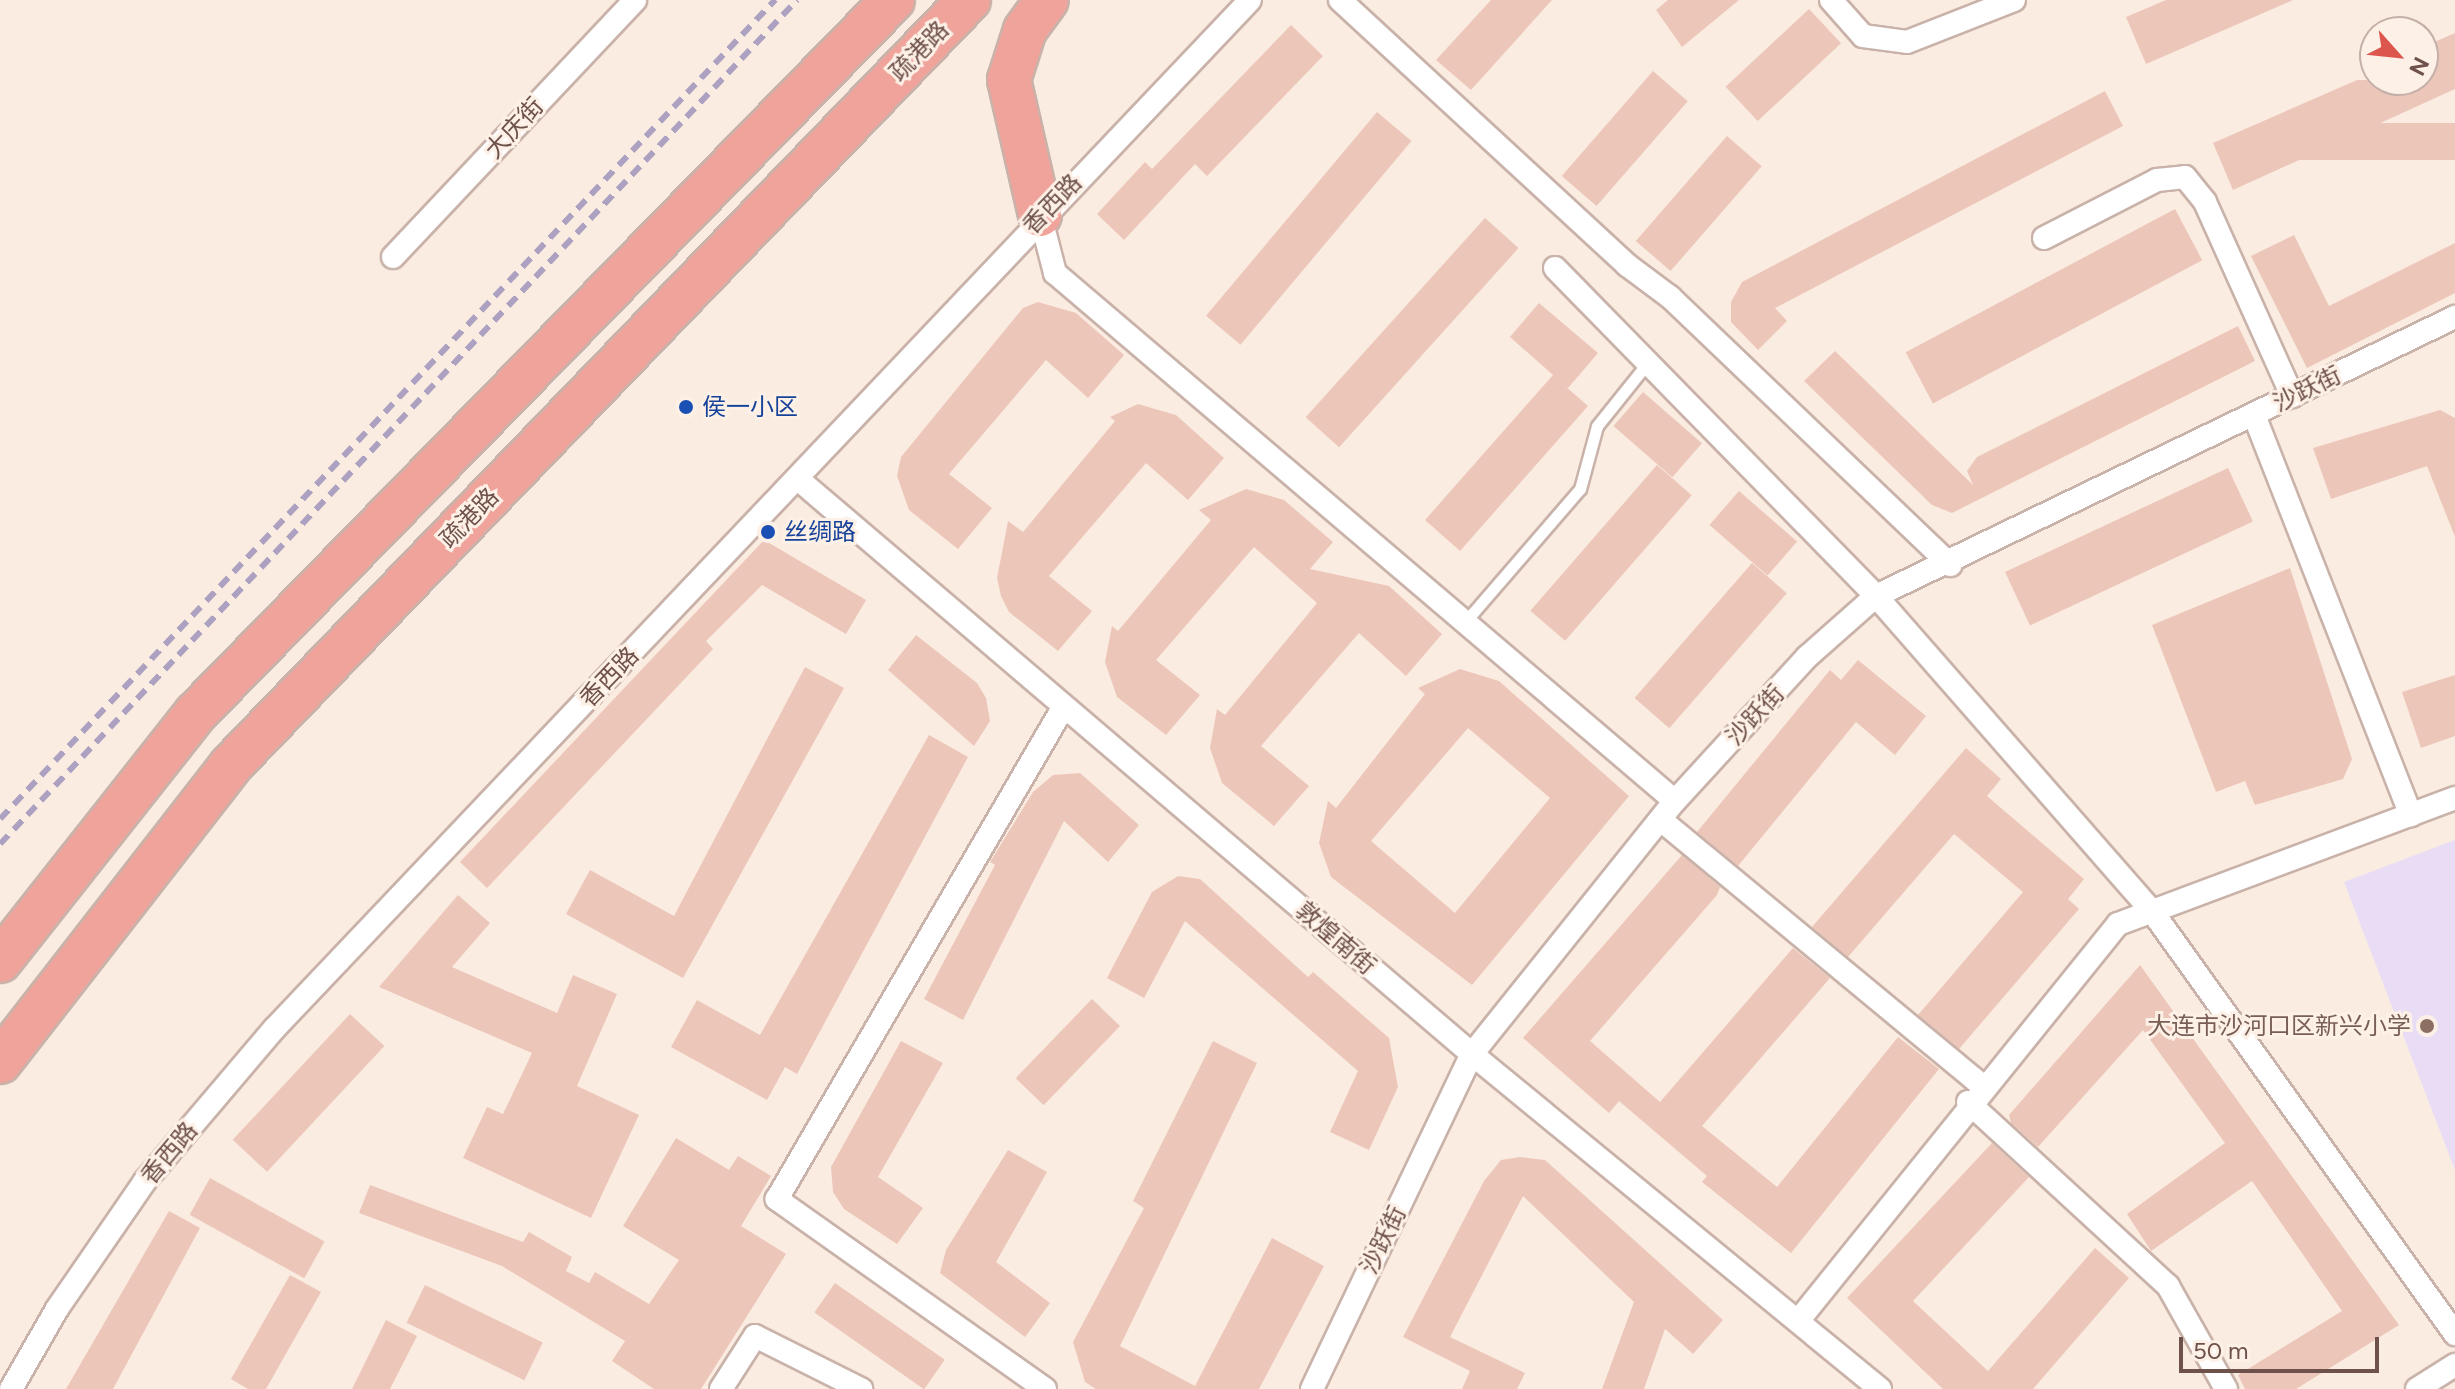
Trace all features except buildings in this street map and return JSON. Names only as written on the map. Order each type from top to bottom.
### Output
[{"type":"highway","points":[[0,961],[196,713],[893,0]]},
{"type":"highway","name":"疏港路","points":[[0,1062],[231,765],[969,0]]},
{"type":"highway","points":[[1040,215],[1009,80],[1025,30],[1047,0]]},
{"type":"street","name":"大庆街","points":[[393,257],[635,0]]},
{"type":"street","name":"香西路","points":[[11,1389],[57,1309],[145,1181],[274,1029],[798,479],[1040,215],[1250,0]]},
{"type":"street","points":[[1340,0],[1627,265],[1670,297],[1950,565]]},
{"type":"street","points":[[1831,0],[1863,36],[1907,42],[2014,0]]},
{"type":"street","points":[[2044,238],[2157,180],[2185,177],[2205,202],[2292,396]]},
{"type":"street","points":[[1040,215],[1055,273],[1675,801]]},
{"type":"street","points":[[1555,268],[1645,366],[1876,596],[2154,914],[2455,1334]]},
{"type":"street","name":"沙跃街","points":[[1312,1389],[1472,1054],[1675,801],[1807,657],[1876,596],[1950,565],[2455,317]]},
{"type":"street","points":[[2254,415],[2411,815]]},
{"type":"street","name":"敦煌南街","points":[[798,479],[1472,1054],[1880,1389]]},
{"type":"street","points":[[1045,1389],[777,1199],[1064,706]]},
{"type":"street","points":[[1798,1321],[1975,1094],[2118,924],[2154,914],[2455,798]]},
{"type":"street","points":[[1661,820],[1975,1094],[2168,1286],[2226,1389]]},
{"type":"street","points":[[721,1389],[755,1336],[861,1389]]},
{"type":"street","points":[[2417,1389],[2455,1365]]},
{"type":"lane","points":[[1465,622],[1580,489],[1597,426],[1645,366]]},
{"type":"shaded area","name":"大连市沙河口区新兴小学","points":[[2455,840],[2455,1170],[2344,882]]},
{"type":"railway","points":[[0,819],[775,0]]},
{"type":"railway","points":[[0,844],[797,0]]},
{"type":"place","name":"侯一小区","points":[[686,407]]},
{"type":"place","name":"丝绸路","points":[[768,532]]},
{"type":"place","name":"大连市沙河口区新兴小学","points":[[2427,1026]]}]
